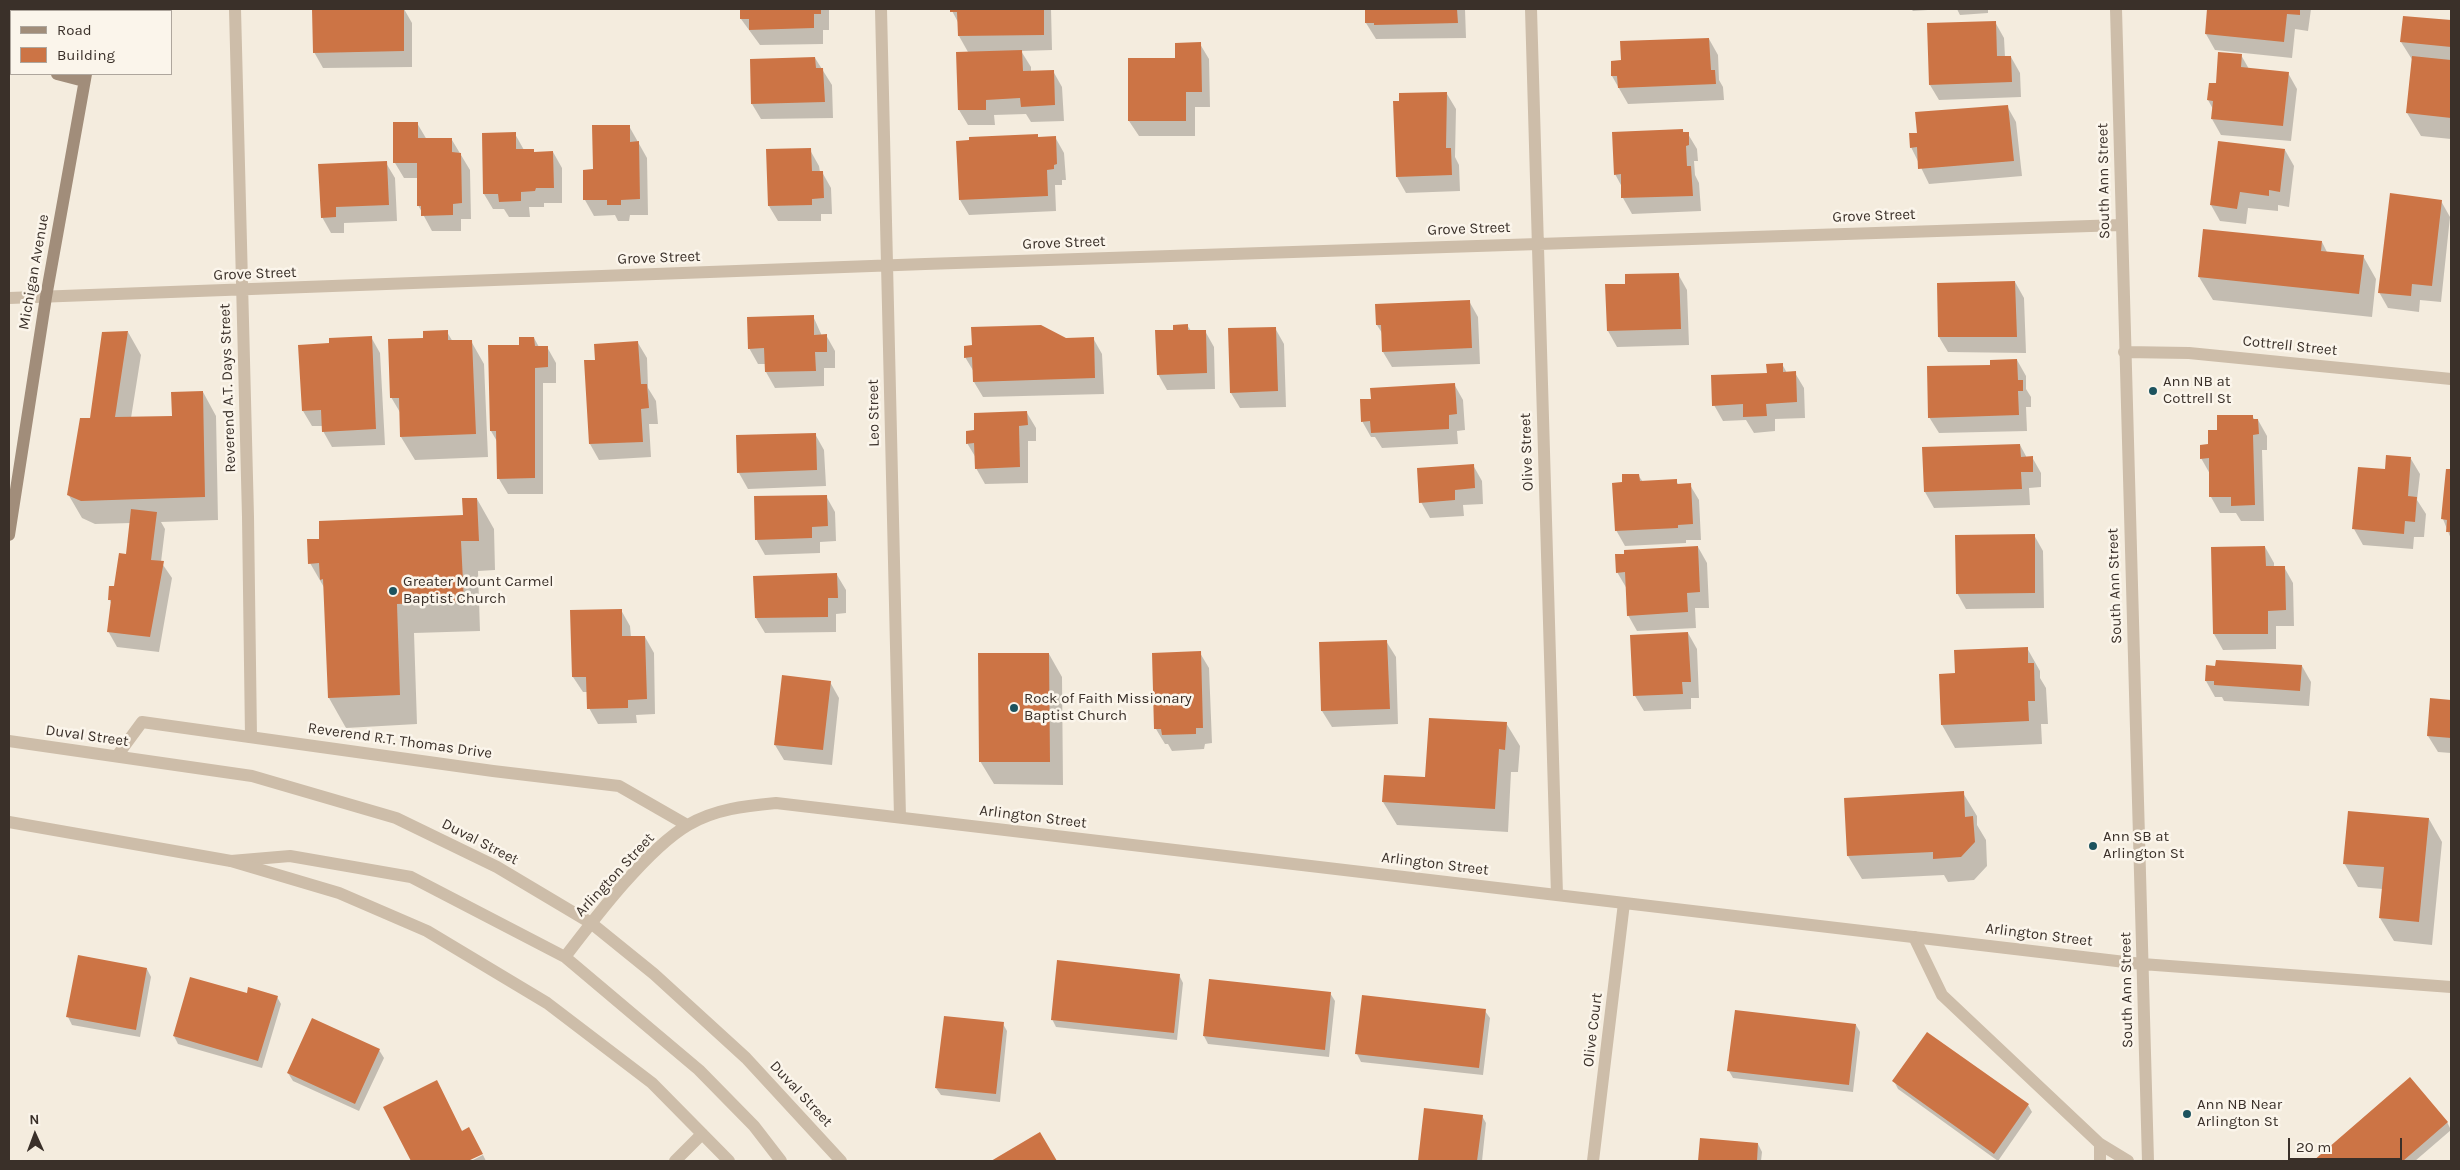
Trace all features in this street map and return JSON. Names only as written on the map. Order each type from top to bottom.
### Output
[{"type":"main road","points":[[9,15],[10,9]]},
{"type":"main road","points":[[64,75],[85,78]]},
{"type":"main road","name":"Michigan Avenue","points":[[9,535],[46,297],[85,78]]},
{"type":"street","name":"Reverend A.T. Days Street","points":[[235,9],[248,517],[251,737]]},
{"type":"street","name":"Leo Street","points":[[882,9],[886,265],[900,817]]},
{"type":"street","name":"Olive Street","points":[[1531,9],[1556,895]]},
{"type":"street","name":"South Ann Street","points":[[2116,9],[2124,352],[2148,1161]]},
{"type":"street","name":"Grove Street","points":[[9,298],[886,265],[2121,225]]},
{"type":"street","name":"Cottrell Street","points":[[2124,352],[2189,353],[2451,379]]},
{"type":"street","name":"Reverend R.T. Thomas Drive","points":[[117,756],[142,722],[493,771],[619,786],[687,825]]},
{"type":"street","name":"Duval Street","points":[[9,741],[252,776],[396,818],[497,866],[591,923],[654,974],[746,1058],[841,1161]]},
{"type":"street","name":"Arlington Street","points":[[565,957],[591,923],[651,855],[687,825],[729,808],[776,803],[2142,964],[2451,987]]},
{"type":"street","points":[[9,822],[231,861],[339,893],[427,931],[547,1003],[652,1083],[729,1161]]},
{"type":"street","points":[[231,861],[290,856],[411,877],[565,957],[699,1070],[754,1126],[781,1161]]},
{"type":"street","name":"Olive Court","points":[[1593,1161],[1624,903]]},
{"type":"street","points":[[1914,937],[1942,995],[2100,1144],[2128,1161]]},
{"type":"street","points":[[675,1161],[702,1134]]},
{"type":"street","points":[[2100,1144],[2100,1161]]},
{"type":"building","points":[[312,9],[404,9],[404,51],[313,53]]},
{"type":"building","points":[[740,9],[821,9],[821,14],[814,14],[814,28],[749,30],[749,19],[740,19]]},
{"type":"building","points":[[950,9],[1044,9],[1044,35],[958,36],[957,12],[950,12]]},
{"type":"building","points":[[1365,9],[1457,9],[1458,23],[1374,25],[1374,23],[1365,23]]},
{"type":"building","points":[[2207,9],[2300,9],[2300,15],[2287,14],[2284,42],[2205,34]]},
{"type":"building","points":[[2403,16],[2451,20],[2451,47],[2400,42]]},
{"type":"building","points":[[1996,21],[1997,56],[2011,56],[2012,82],[1929,85],[1927,23]]},
{"type":"building","points":[[1709,38],[1711,70],[1715,70],[1716,84],[1618,88],[1617,76],[1611,76],[1611,61],[1621,60],[1620,41]]},
{"type":"building","points":[[1201,42],[1202,92],[1186,92],[1186,121],[1128,121],[1128,58],[1175,58],[1175,43]]},
{"type":"building","points":[[1022,50],[1023,71],[1054,70],[1055,105],[1021,107],[1020,98],[986,100],[986,110],[958,110],[956,52]]},
{"type":"building","points":[[2218,52],[2242,54],[2241,67],[2289,72],[2283,126],[2211,119],[2213,101],[2207,100],[2209,83],[2216,83]]},
{"type":"building","points":[[2412,56],[2451,60],[2451,118],[2406,113]]},
{"type":"building","points":[[815,57],[816,68],[823,68],[825,102],[751,104],[750,59]]},
{"type":"building","points":[[1447,92],[1446,148],[1451,148],[1452,175],[1396,177],[1393,101],[1399,101],[1399,93]]},
{"type":"building","points":[[2008,105],[2014,161],[1918,169],[1917,147],[1910,148],[1909,133],[1917,133],[1915,112]]},
{"type":"building","points":[[393,122],[418,122],[418,138],[452,138],[452,152],[461,153],[462,203],[453,204],[453,215],[421,216],[421,206],[417,206],[417,163],[393,163]]},
{"type":"building","points":[[592,125],[630,125],[630,142],[639,141],[640,199],[621,200],[621,205],[607,205],[607,200],[583,200],[583,170],[593,169]]},
{"type":"building","points":[[1683,129],[1683,132],[1689,132],[1689,145],[1686,146],[1687,166],[1691,166],[1693,196],[1621,198],[1621,174],[1614,175],[1612,132]]},
{"type":"building","points":[[516,132],[516,149],[534,149],[534,152],[553,151],[554,188],[536,188],[535,191],[521,192],[521,201],[499,202],[498,194],[483,194],[482,133]]},
{"type":"building","points":[[1038,134],[1038,137],[1056,136],[1057,164],[1054,165],[1054,169],[1047,170],[1048,196],[959,200],[956,141],[969,140],[969,137]]},
{"type":"building","points":[[2218,141],[2285,149],[2280,192],[2269,190],[2269,196],[2240,192],[2237,209],[2210,205]]},
{"type":"building","points":[[811,148],[812,171],[823,171],[824,198],[812,199],[812,205],[768,206],[766,149]]},
{"type":"building","points":[[387,161],[389,205],[336,207],[336,217],[321,218],[318,164]]},
{"type":"building","points":[[2390,193],[2442,200],[2432,286],[2412,284],[2411,296],[2378,293]]},
{"type":"building","points":[[2203,229],[2322,241],[2321,251],[2364,255],[2359,294],[2198,277]]},
{"type":"building","points":[[1679,273],[1681,329],[1607,331],[1605,284],[1625,284],[1625,274]]},
{"type":"building","points":[[2015,281],[2017,337],[1938,337],[1937,283]]},
{"type":"building","points":[[1470,300],[1472,348],[1382,352],[1381,325],[1376,325],[1375,304]]},
{"type":"building","points":[[814,315],[814,335],[827,334],[827,352],[815,352],[816,371],[765,372],[764,348],[748,349],[747,317]]},
{"type":"building","points":[[1188,324],[1188,330],[1206,330],[1207,373],[1157,375],[1155,330],[1173,330],[1173,325]]},
{"type":"building","points":[[1041,325],[1066,338],[1094,337],[1095,378],[973,382],[972,357],[964,358],[964,346],[972,345],[971,327]]},
{"type":"building","points":[[1276,327],[1278,391],[1230,393],[1228,328]]},
{"type":"building","points":[[448,330],[448,340],[472,340],[476,434],[400,437],[399,398],[390,398],[388,339],[423,338],[423,331]]},
{"type":"building","points":[[128,331],[115,417],[172,416],[171,392],[203,391],[205,497],[81,501],[67,495],[80,418],[90,418],[102,332]]},
{"type":"building","points":[[372,336],[376,429],[322,432],[321,410],[302,411],[298,345],[329,343],[329,338]]},
{"type":"building","points":[[519,337],[534,337],[535,346],[548,346],[548,367],[535,368],[535,478],[497,479],[496,431],[490,431],[488,345],[519,345]]},
{"type":"building","points":[[638,341],[641,384],[647,384],[649,408],[641,409],[643,442],[589,444],[584,360],[595,360],[594,344]]},
{"type":"building","points":[[2017,359],[2018,380],[2023,380],[2023,391],[2018,391],[2019,415],[1928,418],[1927,366],[1990,365],[1990,360]]},
{"type":"building","points":[[1783,363],[1783,372],[1796,371],[1797,402],[1766,404],[1767,416],[1743,417],[1743,404],[1712,406],[1711,375],[1767,373],[1766,364]]},
{"type":"building","points":[[1455,383],[1457,414],[1449,415],[1449,429],[1371,433],[1370,421],[1361,422],[1360,399],[1371,399],[1370,388]]},
{"type":"building","points":[[1027,411],[1028,425],[1019,426],[1020,467],[975,469],[974,443],[966,444],[966,431],[974,430],[974,413]]},
{"type":"building","points":[[2217,415],[2253,415],[2253,419],[2258,419],[2259,434],[2253,435],[2255,505],[2231,506],[2231,497],[2209,497],[2209,458],[2200,459],[2200,445],[2208,444],[2208,430],[2217,430]]},
{"type":"building","points":[[816,433],[817,470],[737,473],[736,435]]},
{"type":"building","points":[[2020,444],[2021,457],[2033,456],[2033,472],[2021,472],[2022,489],[1924,492],[1922,447]]},
{"type":"building","points":[[2386,455],[2411,457],[2408,496],[2417,497],[2415,522],[2405,521],[2404,534],[2352,529],[2358,467],[2385,469]]},
{"type":"building","points":[[1474,464],[1475,488],[1455,490],[1455,500],[1419,503],[1417,468]]},
{"type":"building","points":[[2446,469],[2451,469],[2451,532],[2446,532],[2447,520],[2441,519]]},
{"type":"building","points":[[1622,474],[1639,474],[1640,481],[1677,479],[1677,484],[1691,483],[1693,524],[1678,525],[1678,528],[1615,531],[1612,483],[1622,482]]},
{"type":"building","points":[[827,495],[828,526],[812,527],[812,538],[755,540],[754,496]]},
{"type":"building","name":"Greater Mount Carmel Baptist Church","points":[[462,498],[477,498],[479,541],[461,541],[464,602],[397,604],[400,695],[328,698],[323,579],[320,580],[319,563],[308,564],[307,539],[319,539],[319,521],[463,515]]},
{"type":"building","points":[[131,509],[157,512],[151,560],[164,561],[150,637],[107,632],[111,600],[108,600],[109,586],[114,586],[119,553],[126,554]]},
{"type":"building","points":[[2035,534],[2035,593],[1956,594],[1955,535]]},
{"type":"building","points":[[1698,546],[1700,592],[1687,593],[1688,612],[1627,616],[1625,572],[1616,573],[1615,554],[1624,554],[1624,550]]},
{"type":"building","points":[[2265,546],[2266,566],[2285,566],[2286,610],[2268,611],[2268,634],[2213,634],[2211,547]]},
{"type":"building","points":[[837,573],[838,598],[828,598],[828,617],[755,618],[753,576]]},
{"type":"building","points":[[622,609],[622,636],[645,636],[647,699],[628,700],[628,708],[587,709],[586,677],[572,677],[570,610]]},
{"type":"building","points":[[1688,632],[1691,682],[1682,682],[1683,694],[1633,696],[1630,635]]},
{"type":"building","points":[[1387,640],[1390,709],[1321,711],[1319,642]]},
{"type":"building","points":[[2028,647],[2028,663],[2034,663],[2035,701],[2028,701],[2029,721],[1941,725],[1939,674],[1955,673],[1954,650]]},
{"type":"building","points":[[1201,651],[1203,728],[1196,728],[1196,734],[1162,735],[1161,729],[1154,729],[1152,653]]},
{"type":"building","name":"Rock of Faith Missionary Baptist Church","points":[[978,653],[1049,653],[1050,762],[979,762]]},
{"type":"building","points":[[2216,660],[2302,665],[2300,691],[2214,685],[2214,681],[2205,681],[2206,665],[2215,666]]},
{"type":"building","points":[[782,675],[831,681],[823,750],[774,745]]},
{"type":"building","points":[[2430,698],[2451,700],[2451,738],[2427,736]]},
{"type":"building","points":[[1429,718],[1507,722],[1505,750],[1499,749],[1495,809],[1382,802],[1384,775],[1425,777]]},
{"type":"building","points":[[1964,791],[1965,817],[1973,816],[1975,842],[1961,857],[1933,859],[1933,852],[1847,856],[1844,798]]},
{"type":"building","points":[[2348,811],[2429,818],[2419,922],[2379,918],[2384,867],[2343,864]]},
{"type":"building","points":[[78,955],[147,968],[136,1030],[66,1017]]},
{"type":"building","points":[[1057,960],[1180,974],[1174,1033],[1051,1020]]},
{"type":"building","points":[[190,977],[247,993],[248,987],[278,996],[258,1061],[173,1036]]},
{"type":"building","points":[[1209,979],[1331,992],[1325,1050],[1203,1036]]},
{"type":"building","points":[[1362,995],[1486,1009],[1479,1068],[1355,1054]]},
{"type":"building","points":[[1735,1010],[1856,1024],[1849,1085],[1727,1071]]},
{"type":"building","points":[[944,1016],[1004,1022],[996,1094],[935,1088]]},
{"type":"building","points":[[312,1018],[380,1049],[355,1104],[287,1073]]},
{"type":"building","points":[[1927,1032],[2029,1104],[1994,1154],[1892,1081]]},
{"type":"building","points":[[2410,1077],[2448,1122],[2403,1161],[2313,1161]]},
{"type":"building","points":[[437,1080],[462,1131],[469,1127],[483,1154],[468,1161],[411,1161],[383,1107]]},
{"type":"building","points":[[1424,1108],[1483,1115],[1477,1161],[1418,1161]]},
{"type":"building","points":[[1040,1132],[1057,1161],[991,1161]]},
{"type":"building","points":[[1700,1138],[1758,1143],[1757,1161],[1698,1161]]},
{"type":"place","name":"Ann NB at Cottrell St","points":[[2153,391]]},
{"type":"place","name":"Greater Mount Carmel Baptist Church","points":[[393,591]]},
{"type":"place","name":"Rock of Faith Missionary Baptist Church","points":[[1014,708]]},
{"type":"place","name":"Ann SB at Arlington St","points":[[2093,846]]},
{"type":"place","name":"Ann NB Near Arlington St","points":[[2187,1114]]}]
